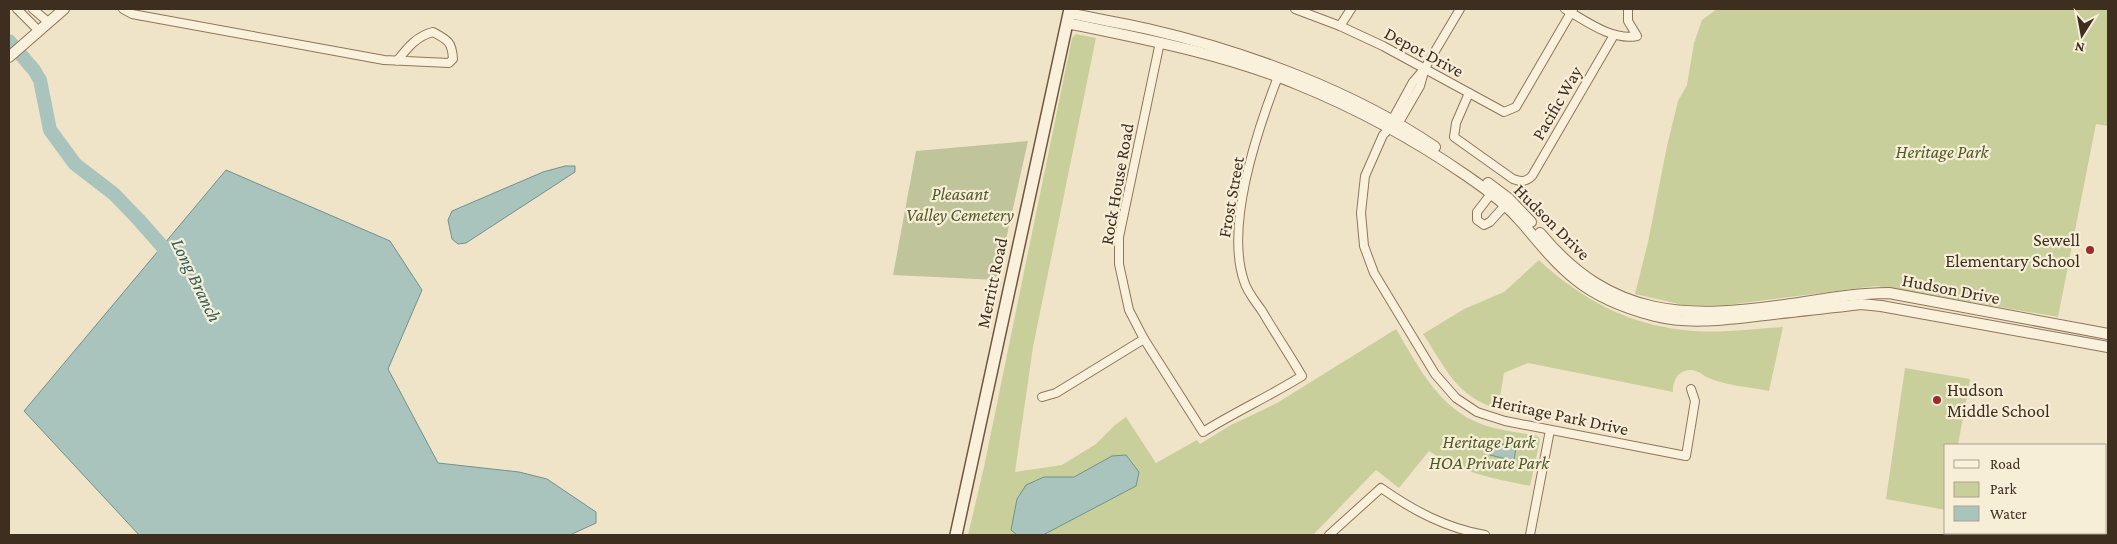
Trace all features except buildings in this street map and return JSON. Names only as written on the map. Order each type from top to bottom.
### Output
[{"type":"main road","name":"Merritt Road","points":[[956,535],[1069,15]]},
{"type":"street","points":[[18,9],[38,30]]},
{"type":"street","points":[[33,9],[48,21]]},
{"type":"street","points":[[9,57],[64,9]]},
{"type":"street","points":[[123,9],[141,16],[384,60],[449,63],[453,59],[452,45],[433,32],[422,35],[397,60]]},
{"type":"street","name":"Depot Drive","points":[[1295,9],[1340,26],[1425,68],[1500,111],[1509,111],[1516,107],[1570,10]]},
{"type":"street","points":[[1340,26],[1351,9]]},
{"type":"street","name":"Heritage Park Drive","points":[[1460,9],[1425,68],[1420,86],[1376,148],[1365,176],[1361,213],[1364,246],[1374,273],[1435,374],[1456,398],[1477,412],[1506,421],[1686,456],[1695,401],[1691,389]]},
{"type":"street","points":[[1570,10],[1614,35],[1625,38],[1637,36],[1628,21],[1628,9]]},
{"type":"street","name":"Hudson Drive","points":[[1069,15],[1149,29],[1279,73]]},
{"type":"street","name":"Hudson Drive","points":[[1069,15],[1160,42],[1314,83],[1393,125],[1493,191],[1508,203],[1576,270],[1597,285],[1620,296],[1660,309],[1684,312],[1724,312],[1863,293],[1889,293],[2108,334]]},
{"type":"street","name":"Pacific Way","points":[[1470,94],[1456,123],[1454,137],[1513,179],[1523,181],[1532,176],[1614,35]]},
{"type":"street","name":"Rock House Road","points":[[1160,42],[1119,238],[1119,264],[1129,310],[1144,339],[1203,432]]},
{"type":"street","name":"Frost Street","points":[[1203,432],[1235,412],[1272,395],[1302,376],[1244,283],[1238,255],[1237,230],[1243,199],[1259,128],[1279,73]]},
{"type":"street","points":[[1493,191],[1477,212],[1477,220],[1484,226],[1508,203]]},
{"type":"street","name":"Hudson Drive","points":[[1508,203],[1547,253],[1576,280],[1608,299],[1657,316],[1696,321],[1861,304],[1882,306],[2108,347]]},
{"type":"street","points":[[1042,397],[1056,393],[1144,339]]},
{"type":"street","points":[[1530,535],[1550,430]]},
{"type":"street","points":[[1329,535],[1381,488],[1421,514],[1444,525],[1485,535]]},
{"type":"green space","name":"Heritage Park","points":[[1717,9],[2108,9],[2108,126],[2096,124],[2058,317],[1876,286],[1727,305],[1688,306],[1635,294],[1678,101],[1687,85],[1694,43],[1702,20]]},
{"type":"green space","name":"Heritage Park HOA Private Park","points":[[1076,34],[1096,38],[1033,347],[1015,472],[1062,465],[1096,444],[1126,417],[1156,463],[1197,440],[1200,444],[1231,425],[1277,403],[1396,329],[1429,381],[1449,404],[1474,421],[1489,427],[1538,436],[1540,440],[1530,486],[1465,470],[1429,451],[1399,488],[1376,470],[1313,535],[968,535],[984,467],[1072,38]]},
{"type":"green space","name":"Pleasant Valley Cemetery","points":[[1028,141],[997,280],[893,275],[916,151]]},
{"type":"green space","points":[[1539,260],[1571,287],[1588,298],[1643,322],[1663,327],[1708,332],[1783,327],[1769,391],[1725,383],[1690,370],[1679,374],[1674,384],[1673,392],[1528,363],[1504,373],[1498,409],[1471,397],[1453,379],[1423,334],[1464,309],[1504,292]]},
{"type":"green space","points":[[1905,368],[1970,379],[1958,444],[1944,444],[1944,510],[1886,499]]},
{"type":"water","points":[[565,166],[575,166],[575,172],[466,243],[458,244],[452,239],[448,220],[452,211],[543,172]]},
{"type":"water","points":[[226,170],[390,241],[422,290],[388,369],[438,463],[519,472],[547,479],[596,512],[596,523],[570,535],[139,535],[24,411]]},
{"type":"water","points":[[1493,442],[1516,447],[1514,461],[1490,455]]},
{"type":"water","points":[[1126,455],[1139,472],[1136,486],[1043,535],[1017,535],[1011,530],[1017,499],[1026,485],[1044,477],[1074,477],[1112,456]]},
{"type":"waterway","name":"Long Branch","points":[[9,41],[34,70],[40,80],[50,130],[75,164],[114,194],[139,220],[162,246],[170,263]]},
{"type":"place","name":"Sewell Elementary School","points":[[2090,250]]},
{"type":"place","name":"Hudson Middle School","points":[[1937,400]]}]
